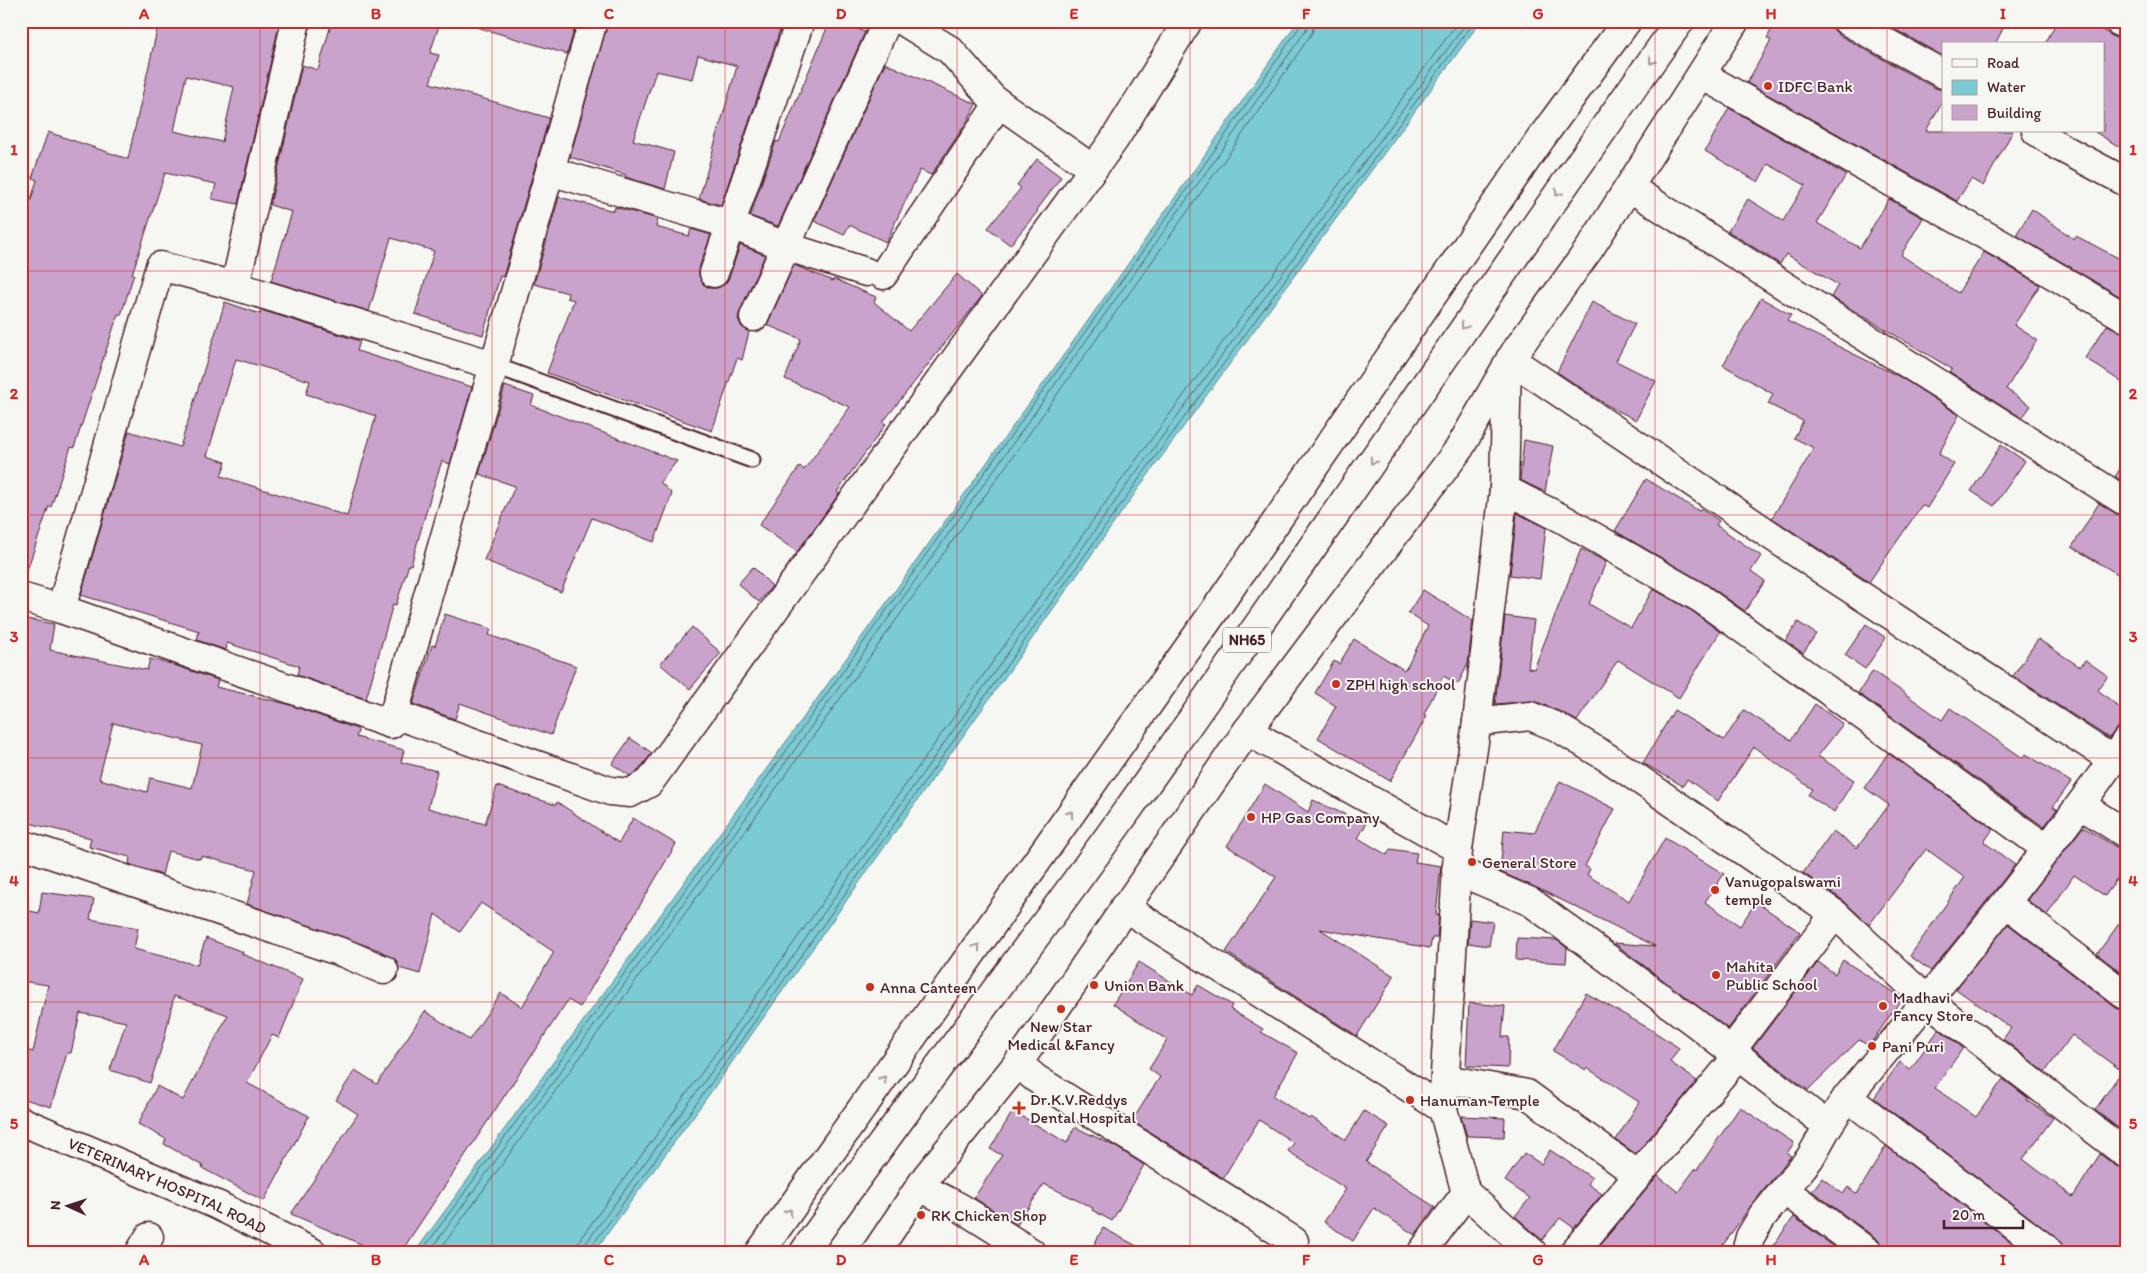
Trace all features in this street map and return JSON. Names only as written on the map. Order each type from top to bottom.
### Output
[{"type":"main road","points":[[235,286],[296,21]]},
{"type":"main road","points":[[21,597],[61,609],[391,724],[593,21]]},
{"type":"main road","points":[[714,274],[729,224],[800,21]]},
{"type":"main road","points":[[754,318],[887,21]]},
{"type":"main road","points":[[903,21],[950,50],[975,80],[999,103],[1093,169]]},
{"type":"main road","points":[[394,714],[610,791],[630,793],[649,783],[1114,140],[1188,21]]},
{"type":"main road","name":"NH65","points":[[760,1252],[1219,605],[1542,138],[1626,21]]},
{"type":"main road","name":"NH65","points":[[804,1252],[880,1143],[1127,811],[1680,21]]},
{"type":"main road","points":[[876,1252],[920,1187],[1018,1063],[1124,907],[1248,731],[1459,449],[1508,362],[1590,248],[1630,188],[1734,21]]},
{"type":"main road","points":[[1847,21],[1942,73]]},
{"type":"main road","points":[[2118,21],[2126,26]]},
{"type":"main road","points":[[1702,75],[2015,252],[2126,318]]},
{"type":"main road","points":[[550,171],[729,224],[785,246],[875,273],[999,103]]},
{"type":"main road","points":[[2038,132],[2060,147],[2126,182]]},
{"type":"main road","points":[[1630,188],[2126,502]]},
{"type":"main road","points":[[61,609],[160,266],[235,286],[493,365]]},
{"type":"main road","points":[[1508,362],[1504,489],[1477,722],[1457,859],[1443,1109],[1466,1193],[1532,1252]]},
{"type":"main road","points":[[1508,362],[1828,574],[2119,751],[2081,806],[2006,903],[1848,1098],[1828,1126],[1810,1158],[1750,1237],[1746,1252]]},
{"type":"main road","points":[[1504,489],[1563,519],[1700,598],[2047,849]]},
{"type":"main road","points":[[1477,722],[1530,716],[1557,727],[1608,758],[1835,914],[1928,1000],[2126,1154]]},
{"type":"main road","points":[[1248,731],[1531,902],[1625,970],[1828,1126]]},
{"type":"main road","points":[[2081,806],[2126,834]]},
{"type":"main road","points":[[21,844],[344,953],[384,970]]},
{"type":"main road","points":[[2006,903],[2126,996]]},
{"type":"main road","points":[[1124,907],[1443,1109]]},
{"type":"main road","points":[[1574,1252],[1638,1175],[1734,1053],[1835,914]]},
{"type":"main road","points":[[1018,1063],[1035,1078],[1294,1241]]},
{"type":"main road","points":[[1445,1079],[1527,1094],[1638,1175]]},
{"type":"main road","points":[[1848,1098],[2050,1252]]},
{"type":"main road","name":"VETERINARY HOSPITAL ROAD","points":[[21,1121],[218,1204],[312,1252]]},
{"type":"main road","points":[[920,1187],[961,1208],[1031,1252]]},
{"type":"main road","points":[[1784,1190],[1868,1252]]},
{"type":"main road","points":[[1422,1252],[1466,1193]]},
{"type":"lane","points":[[493,365],[752,460]]},
{"type":"water","points":[[1298,21],[1481,21],[1143,482],[708,1096],[594,1252],[415,1252],[971,485]]},
{"type":"building","points":[[159,21],[280,21],[238,204],[212,199],[216,184],[165,173],[132,274],[134,274],[121,315],[118,314],[74,448],[71,447],[25,576],[21,576],[21,232],[37,180],[32,178],[48,132],[128,159]],"holes":[[[186,76],[234,87],[222,142],[174,131]]]},
{"type":"building","points":[[332,21],[424,21],[439,26],[430,53],[439,55],[430,83],[549,118],[503,277],[500,276],[483,335],[415,314],[434,251],[391,238],[369,311],[271,281],[292,212],[270,205],[302,65],[318,70]]},
{"type":"building","points":[[478,21],[577,21],[567,54],[477,27]]},
{"type":"building","points":[[608,21],[783,21],[721,205],[699,199],[737,66],[698,55],[692,79],[656,71],[633,140],[674,152],[665,189],[570,157]]},
{"type":"building","points":[[830,21],[838,21],[865,32],[778,226],[750,216],[776,141],[779,142]]},
{"type":"building","points":[[1776,21],[1831,21],[1833,29],[1839,35],[1935,88],[1942,90],[1942,102],[1926,131],[2012,132],[1983,186],[1971,179],[1957,201],[1747,83],[1771,40],[1767,38]]},
{"type":"building","points":[[1880,21],[2007,21],[1996,42],[1942,42],[1942,55]]},
{"type":"building","points":[[2057,21],[2086,21],[2126,44],[2126,151],[2095,132],[2104,132],[2104,42],[2046,42]]},
{"type":"building","points":[[885,63],[976,104],[967,122],[931,175],[920,170],[886,242],[849,225],[844,235],[814,221]]},
{"type":"building","points":[[1729,108],[1846,175],[1817,223],[1860,248],[1889,199],[1923,218],[1901,255],[1958,293],[1984,252],[2040,285],[2014,325],[2037,340],[2006,389],[2031,406],[2022,418],[1950,372],[1952,369],[1831,297],[1838,285],[1786,254],[1780,264],[1728,231],[1748,199],[1783,221],[1805,185],[1768,164],[1758,182],[1705,151]]},
{"type":"building","points":[[1037,159],[1061,177],[1038,211],[1010,245],[988,228],[1021,188],[1017,185]]},
{"type":"building","points":[[559,197],[614,211],[615,207],[658,219],[656,227],[689,236],[691,229],[711,235],[699,268],[699,276],[703,284],[709,288],[717,288],[725,284],[729,278],[740,245],[765,255],[738,318],[741,326],[749,332],[742,360],[737,358],[712,431],[547,373],[574,300],[567,298],[568,293],[534,284]]},
{"type":"building","points":[[2032,209],[2074,239],[2076,236],[2126,262],[2126,300],[2016,235]]},
{"type":"building","points":[[794,265],[876,297],[874,302],[909,331],[957,274],[982,296],[883,422],[886,424],[797,552],[759,525],[800,466],[804,470],[850,407],[785,379],[801,339],[767,325]]},
{"type":"building","points":[[1761,298],[1791,315],[1787,321],[1902,378],[1959,415],[1939,454],[1954,464],[1927,508],[1922,505],[1869,582],[1772,518],[1814,448],[1794,438],[1803,421],[1768,404],[1773,394],[1723,365]]},
{"type":"building","points":[[225,302],[260,314],[261,310],[360,341],[357,351],[472,387],[450,464],[442,461],[411,565],[409,564],[396,605],[393,604],[366,699],[297,675],[299,666],[227,643],[226,650],[197,640],[199,631],[81,595],[129,431],[180,447]],"holes":[[[236,359],[310,381],[306,394],[376,416],[347,516],[221,476],[226,462],[207,456]]]},
{"type":"building","points":[[1592,302],[1635,324],[1616,361],[1656,381],[1636,420],[1607,405],[1557,372]]},
{"type":"building","points":[[2107,325],[2126,334],[2126,385],[2085,358]]},
{"type":"building","points":[[505,386],[534,396],[531,405],[677,461],[660,482],[672,494],[654,542],[592,518],[561,592],[484,560],[515,486],[479,474]]},
{"type":"building","points":[[1524,440],[1553,446],[1545,492],[1520,480]]},
{"type":"building","points":[[2001,445],[2025,461],[1994,506],[1971,491]]},
{"type":"building","points":[[2126,459],[2126,483],[2115,477]]},
{"type":"building","points":[[1646,479],[1699,511],[1701,508],[1719,521],[1716,525],[1761,556],[1751,571],[1765,581],[1745,611],[1708,585],[1615,531]]},
{"type":"building","points":[[2099,503],[2126,518],[2126,579],[2072,547]]},
{"type":"building","points":[[1517,513],[1546,528],[1540,579],[1510,575]]},
{"type":"building","points":[[1581,549],[1606,562],[1589,604],[1631,628],[1653,589],[1692,611],[1720,632],[1679,698],[1618,660],[1577,721],[1535,701],[1495,704],[1505,616],[1534,620],[1528,668],[1534,669]]},
{"type":"building","points":[[753,567],[772,586],[759,602],[738,584]]},
{"type":"building","points":[[1423,590],[1473,621],[1468,664],[1458,684],[1443,676],[1424,714],[1427,716],[1390,781],[1318,738],[1336,706],[1315,693],[1334,661],[1339,664],[1354,639],[1404,670],[1428,626],[1408,613]]},
{"type":"building","points":[[445,614],[491,629],[489,635],[576,666],[551,735],[460,703],[455,719],[413,704],[432,645],[435,646]]},
{"type":"building","points":[[21,618],[54,624],[50,650],[147,670],[150,659],[171,664],[218,680],[216,687],[287,704],[357,729],[356,737],[404,750],[401,762],[437,771],[428,808],[485,824],[497,786],[556,805],[557,802],[619,843],[633,818],[676,844],[580,1007],[568,1000],[401,1252],[372,1252],[363,1245],[291,1214],[358,1114],[336,1100],[355,1070],[377,1084],[425,1011],[469,1040],[501,993],[522,1007],[554,952],[481,903],[460,932],[435,914],[420,974],[399,968],[396,960],[379,950],[247,904],[256,870],[201,856],[200,859],[168,851],[162,875],[129,864],[130,857],[89,847],[91,838],[29,823],[30,819],[21,817]],"holes":[[[113,723],[202,745],[192,788],[150,778],[147,792],[99,779]]]},
{"type":"building","points":[[1798,622],[1816,634],[1803,653],[1785,641]]},
{"type":"building","points":[[1866,624],[1886,638],[1865,669],[1845,655]]},
{"type":"building","points":[[692,627],[721,653],[690,689],[660,664]]},
{"type":"building","points":[[2038,639],[2080,667],[2085,660],[2108,676],[2098,690],[2126,713],[2126,718],[2109,738],[2013,676]]},
{"type":"building","points":[[1873,671],[1942,720],[1950,708],[2023,758],[2026,754],[2071,782],[2053,807],[2057,809],[2044,827],[1858,693]]},
{"type":"building","points":[[1815,704],[1843,724],[1818,756],[1854,780],[1834,812],[1808,795],[1812,789],[1754,747],[1718,801],[1687,779],[1683,786],[1643,763],[1674,710],[1724,740],[1744,710],[1791,740]]},
{"type":"building","points":[[630,738],[652,753],[638,771],[630,776],[612,764]]},
{"type":"building","points":[[1888,753],[1993,829],[1984,842],[2015,865],[1931,971],[1910,956],[1965,877],[1926,849],[1869,925],[1844,901],[1803,873],[1833,831],[1857,848],[1889,805],[1865,788]]},
{"type":"building","points":[[1560,781],[1615,809],[1585,866],[1590,869],[1587,875],[1629,901],[1665,838],[1724,874],[1705,902],[1740,926],[1756,902],[1800,932],[1728,1029],[1614,943],[1655,946],[1537,888],[1500,872],[1504,830],[1534,833]]},
{"type":"building","points":[[1265,784],[1308,812],[1313,800],[1366,824],[1358,838],[1387,855],[1390,849],[1417,853],[1415,862],[1441,866],[1436,915],[1439,915],[1437,938],[1432,938],[1430,948],[1320,929],[1394,976],[1357,1036],[1226,952],[1276,877],[1227,846]]},
{"type":"building","points":[[2083,827],[2126,853],[2126,865],[2105,896],[2074,875],[2047,915],[2027,900]]},
{"type":"building","points":[[42,892],[94,899],[90,919],[138,928],[134,949],[197,965],[206,938],[243,952],[242,954],[303,979],[279,1038],[272,1035],[247,1083],[309,1116],[264,1201],[202,1168],[203,1166],[164,1144],[166,1139],[138,1124],[157,1086],[183,1100],[228,1015],[174,996],[164,1040],[150,1083],[110,1070],[126,1022],[80,1013],[71,1053],[67,1053],[51,1107],[21,1098],[21,1048],[33,1052],[48,985],[21,981],[21,909],[39,913]]},
{"type":"building","points":[[2126,914],[2126,976],[2097,954]]},
{"type":"building","points":[[1470,919],[1493,922],[1489,946],[1468,943]]},
{"type":"building","points":[[2008,924],[2116,1008],[2126,1011],[2126,1118],[2118,1128],[2095,1110],[2122,1071],[2072,1035],[2045,1072],[2003,1039],[2011,1028],[1956,989]]},
{"type":"building","points":[[1517,938],[1557,940],[1567,948],[1566,963],[1516,960]]},
{"type":"building","points":[[1843,960],[1902,998],[1869,1046],[1859,1040],[1808,1090],[1753,1048],[1818,962],[1835,974]]},
{"type":"building","points":[[1139,962],[1192,995],[1198,985],[1232,1005],[1230,1009],[1263,1029],[1261,1032],[1298,1053],[1273,1096],[1309,1119],[1311,1117],[1346,1140],[1364,1111],[1389,1126],[1366,1162],[1435,1207],[1415,1235],[1374,1208],[1353,1241],[1324,1222],[1346,1189],[1288,1151],[1294,1143],[1259,1120],[1223,1178],[1132,1121],[1160,1077],[1149,1069],[1167,1040],[1113,1004]]},
{"type":"building","points":[[1586,993],[1650,1029],[1679,1048],[1670,1062],[1697,1081],[1636,1154],[1616,1140],[1639,1102],[1587,1068],[1586,1070],[1553,1051]]},
{"type":"building","points":[[1469,1003],[1505,1006],[1502,1037],[1509,1037],[1508,1068],[1466,1066]]},
{"type":"building","points":[[1939,1029],[1963,1048],[1935,1088],[1976,1117],[2003,1079],[2028,1098],[2027,1100],[2053,1118],[2023,1159],[2073,1197],[2100,1154],[2116,1166],[2126,1169],[2126,1252],[2065,1252],[2064,1246],[2059,1240],[1874,1098],[1900,1062],[1910,1070]]},
{"type":"building","points":[[1740,1107],[1794,1143],[1787,1153],[1791,1156],[1750,1207],[1718,1252],[1607,1252],[1599,1246],[1658,1176],[1678,1192],[1695,1169],[1697,1170]]},
{"type":"building","points":[[1013,1111],[1067,1143],[1075,1127],[1116,1147],[1144,1165],[1112,1221],[1092,1210],[1093,1208],[1044,1184],[1017,1225],[974,1198],[1002,1155],[990,1149]]},
{"type":"building","points":[[1461,1116],[1505,1118],[1504,1137],[1467,1136]]},
{"type":"building","points":[[1886,1146],[2024,1252],[1883,1252],[1882,1245],[1877,1239],[1812,1191],[1822,1178],[1843,1194],[1848,1187],[1857,1194]]},
{"type":"building","points":[[1550,1150],[1592,1178],[1588,1184],[1602,1194],[1574,1228],[1560,1218],[1542,1240],[1515,1216],[1530,1198],[1505,1181],[1524,1153],[1541,1164]]},
{"type":"building","points":[[1794,1217],[1841,1252],[1768,1252]]},
{"type":"building","points":[[1103,1228],[1148,1252],[1090,1252]]},
{"type":"place","name":"IDFC Bank","points":[[1768,86]]},
{"type":"place","name":"ZPH high school","points":[[1336,684]]},
{"type":"place","name":"HP Gas Company","points":[[1251,817]]},
{"type":"place","name":"General Store","points":[[1472,862]]},
{"type":"place","name":"Vanugopalswami temple","points":[[1715,890]]},
{"type":"place","name":"Mahita Public School","points":[[1716,975]]},
{"type":"place","name":"Union Bank","points":[[1094,985]]},
{"type":"place","name":"Anna Canteen","points":[[870,987]]},
{"type":"place","name":"Madhavi Fancy Store","points":[[1883,1006]]},
{"type":"place","name":"New Star Medical &Fancy","points":[[1061,1009]]},
{"type":"place","name":"Pani Puri","points":[[1872,1046]]},
{"type":"place","name":"Hanuman Temple","points":[[1410,1100]]},
{"type":"place","name":"Dr.K.V.Reddys Dental Hospital","points":[[1019,1108]]},
{"type":"place","name":"RK Chicken Shop","points":[[921,1215]]}]
